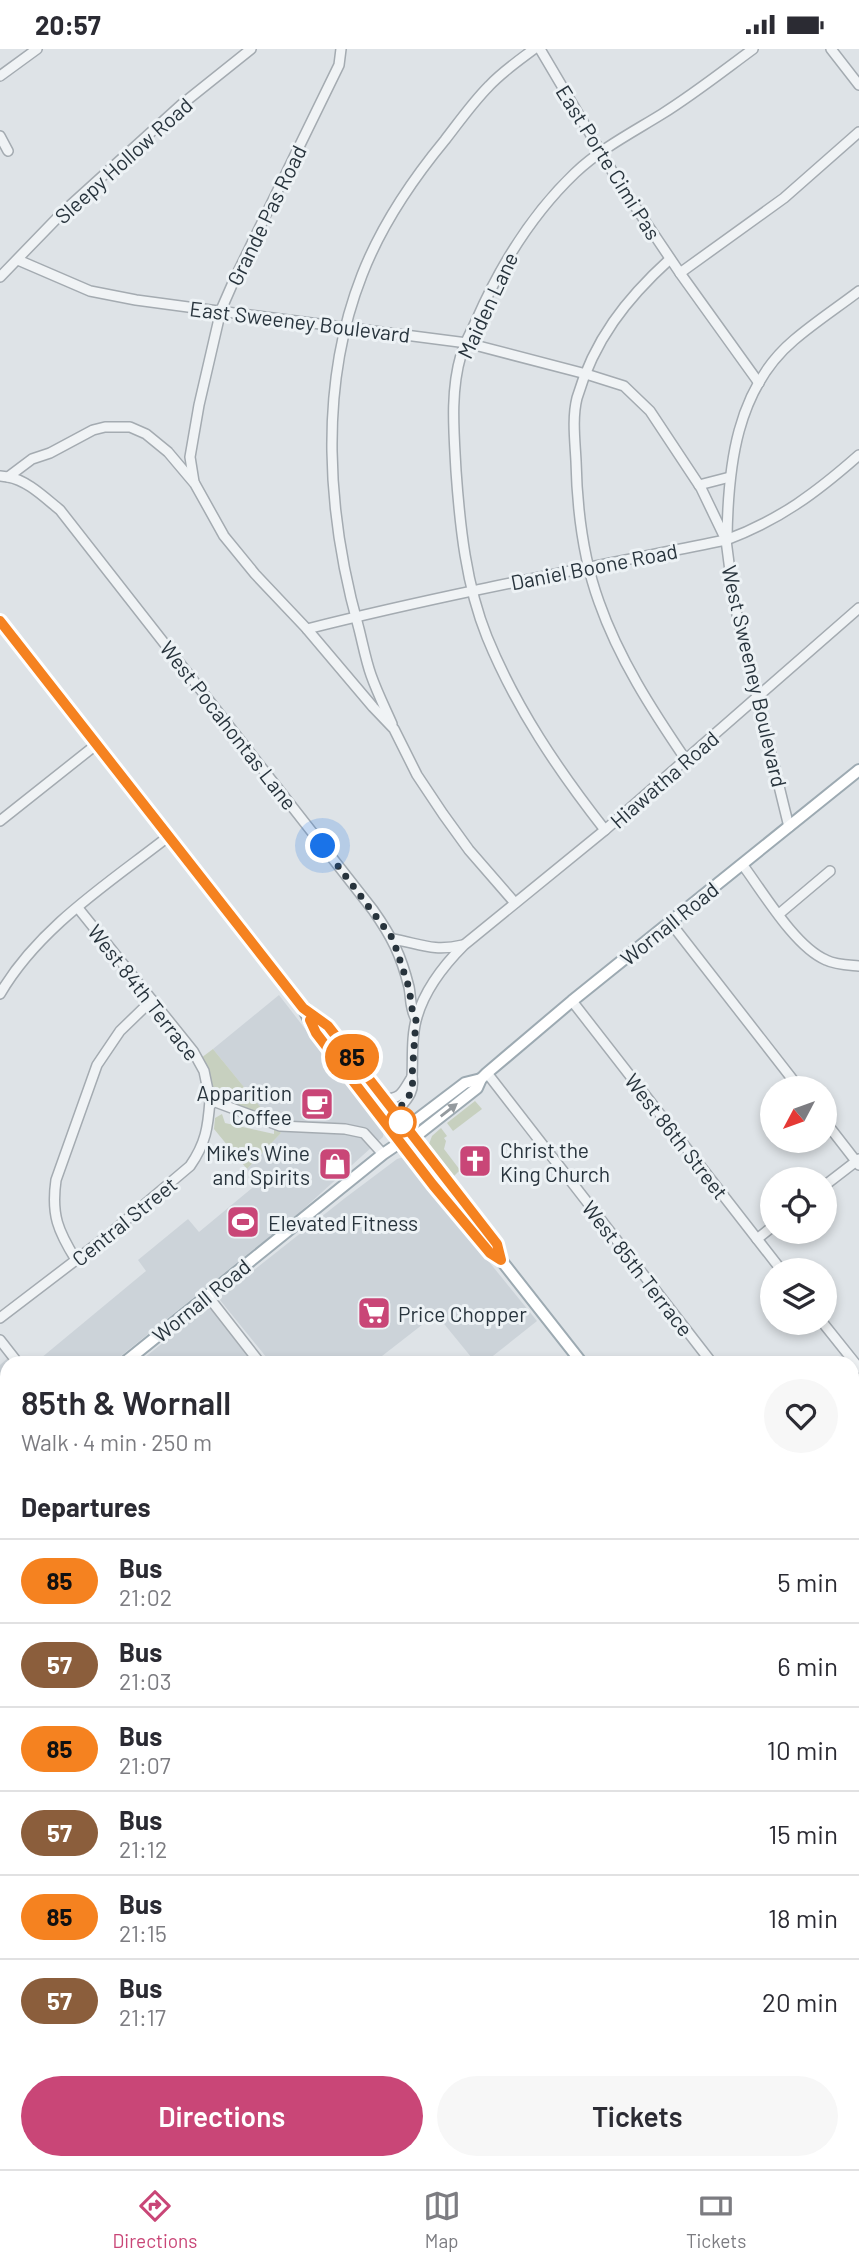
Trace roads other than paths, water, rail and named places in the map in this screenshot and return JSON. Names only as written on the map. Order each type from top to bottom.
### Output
[{"type":"main road","points":[[0,621],[303,1008],[316,1033],[400,1143],[488,1251],[501,1260],[576,1356]]},
{"type":"main road","name":"Wornall Road","points":[[133,1356],[383,1154],[411,1135],[415,1121],[465,1083],[484,1076],[572,1001],[859,770]]},
{"type":"main road","points":[[303,1008],[328,1026],[497,1244],[501,1260]]},
{"type":"street","points":[[0,76],[37,49]]},
{"type":"street","name":"Sleepy Hollow Road","points":[[0,278],[64,211],[181,105],[251,49]]},
{"type":"street","name":"Grande Pas Road","points":[[195,484],[190,457],[221,310],[339,65],[341,49]]},
{"type":"street","points":[[515,903],[469,850],[443,814],[417,775],[394,729],[371,675],[355,615],[344,568],[333,482],[335,394],[346,327],[363,273],[405,193],[428,160],[488,87],[534,49]]},
{"type":"street","name":"East Porte Cimi Pas","points":[[540,49],[601,152],[670,259],[759,383]]},
{"type":"street","name":"Maiden Lane","points":[[605,830],[565,778],[524,714],[486,634],[472,590],[460,526],[454,435],[454,397],[461,355],[492,285],[517,241],[556,192],[601,152],[676,105],[753,49]]},
{"type":"street","points":[[831,49],[859,85]]},
{"type":"street","points":[[680,273],[784,198],[859,132]]},
{"type":"street","points":[[0,136],[8,151]]},
{"type":"street","points":[[670,259],[640,286],[611,323],[592,358],[577,400],[574,421],[581,521],[589,568],[599,602],[626,664],[654,713],[686,759]]},
{"type":"street","name":"East Sweeney Boulevard","points":[[18,260],[90,291],[136,300],[467,342],[586,374]]},
{"type":"street","points":[[726,540],[734,448],[744,413],[759,383],[793,341],[859,291]]},
{"type":"street","name":"West Sweeney Boulevard","points":[[586,374],[624,386],[650,411],[699,485],[726,540],[734,602],[789,827]]},
{"type":"street","points":[[4,476],[32,459],[50,453],[93,430],[130,427],[146,434],[168,451],[195,484],[224,536],[255,574],[394,729]]},
{"type":"street","name":"Daniel Boone Road","points":[[307,629],[355,615],[472,590],[726,540],[764,525],[799,505],[859,455]]},
{"type":"street","name":"West Pocahontas Lane","points":[[4,476],[16,478],[60,510],[373,910],[393,939],[416,1019]]},
{"type":"street","points":[[699,485],[730,477]]},
{"type":"street","name":"Hiawatha Road","points":[[395,1114],[414,1087],[412,1077],[416,1019],[428,990],[446,963],[464,945],[605,830],[859,608]]},
{"type":"street","points":[[0,821],[97,744]]},
{"type":"street","points":[[0,994],[25,958],[50,931],[169,836]]},
{"type":"street","points":[[742,865],[813,954],[829,962],[859,966]]},
{"type":"street","points":[[779,914],[830,871]]},
{"type":"street","name":"West 84th Terrace","points":[[78,908],[193,1051],[204,1071],[210,1100]]},
{"type":"street","points":[[670,922],[790,1076]]},
{"type":"street","points":[[393,939],[426,948],[444,949],[464,945]]},
{"type":"street","points":[[76,1261],[55,1217],[53,1201],[56,1180],[97,1065],[120,1031],[152,1000]]},
{"type":"street","name":"West 86th Street","points":[[572,1001],[772,1258]]},
{"type":"street","name":"West 85th Terrace","points":[[484,1076],[706,1356]]},
{"type":"street","points":[[384,1099],[393,1099],[403,1094],[412,1077]]},
{"type":"street","points":[[210,1100],[280,1126],[345,1129],[363,1133],[383,1154]]},
{"type":"street","name":"Central Street","points":[[0,1318],[76,1261],[190,1166],[200,1152],[207,1133],[210,1100]]},
{"type":"street","points":[[837,1136],[858,1162],[837,1177]]},
{"type":"street","points":[[208,1295],[255,1356]]},
{"type":"street","points":[[833,1335],[849,1356]]},
{"type":"street","points":[[0,1341],[12,1356]]},
{"type":"place","name":"Apparition Coffee","points":[[317,1104]]},
{"type":"place","name":"Christ the King Church","points":[[475,1161]]},
{"type":"place","name":"Mike's Wine and Spirits","points":[[335,1164]]},
{"type":"place","name":"Elevated Fitness","points":[[243,1222]]},
{"type":"place","name":"Price Chopper","points":[[374,1313]]}]
